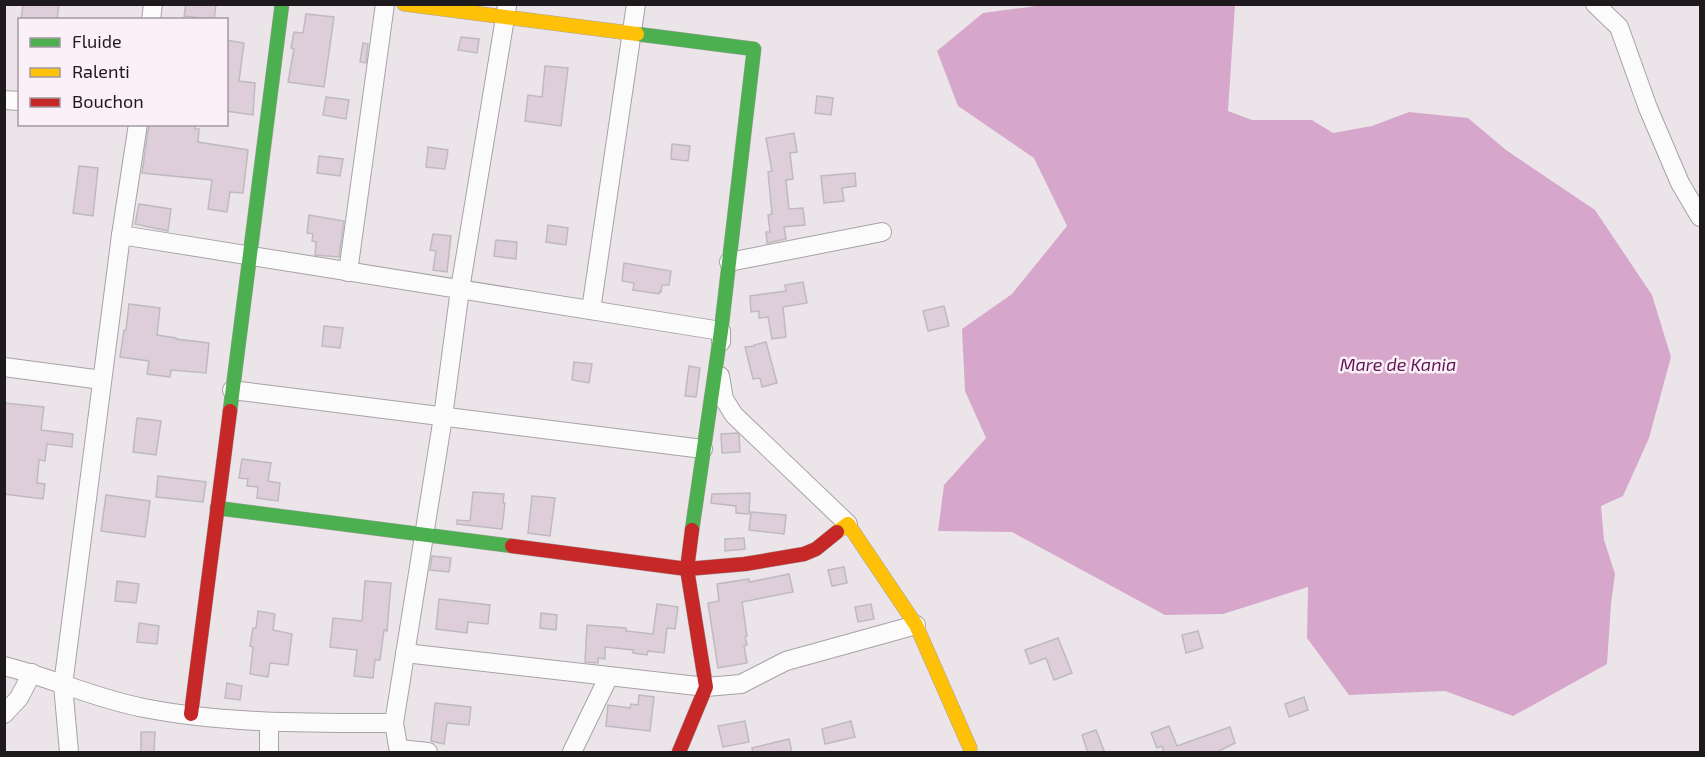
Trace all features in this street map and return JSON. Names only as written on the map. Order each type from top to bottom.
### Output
[{"type":"street","points":[[191,714],[282,4]]},
{"type":"street","points":[[348,272],[385,4]]},
{"type":"street","points":[[404,4],[507,11],[632,34],[754,49],[721,331],[687,569],[706,687],[679,753]]},
{"type":"street","points":[[591,310],[636,4]]},
{"type":"street","points":[[1600,7],[1618,27],[1648,108],[1680,183],[1701,217]]},
{"type":"street","points":[[428,753],[399,751],[394,723],[460,289],[507,11]]},
{"type":"street","points":[[69,753],[63,685],[121,235],[138,126]]},
{"type":"street","points":[[729,262],[882,231]]},
{"type":"street","points":[[121,235],[721,331]]},
{"type":"street","points":[[721,331],[720,375],[724,399],[728,406],[742,423],[848,524],[916,625],[966,751]]},
{"type":"street","points":[[4,368],[102,380]]},
{"type":"street","points":[[232,390],[703,449]]},
{"type":"street","points":[[217,508],[687,569],[745,564],[804,554],[816,549],[848,524]]},
{"type":"street","points":[[405,653],[706,687],[741,684],[786,661],[916,625]]},
{"type":"street","points":[[4,666],[32,673],[106,699],[144,708],[269,722],[394,723]]},
{"type":"street","points":[[4,714],[19,698],[32,673]]},
{"type":"street","points":[[572,753],[609,676]]},
{"type":"street","points":[[269,722],[269,753]]},
{"type":"water","name":"Mare de Kania","points":[[1051,4],[1235,5],[1228,111],[1252,120],[1312,120],[1333,133],[1372,126],[1409,112],[1468,118],[1506,150],[1595,210],[1652,295],[1671,357],[1649,438],[1623,496],[1601,506],[1604,540],[1615,574],[1607,664],[1513,716],[1445,691],[1349,695],[1307,638],[1308,587],[1223,614],[1165,615],[1012,532],[938,531],[944,485],[986,438],[965,391],[962,329],[1012,294],[1067,226],[1034,158],[958,106],[937,51],[983,13]]},
{"type":"building","points":[[23,4],[59,4],[57,18],[21,18]]},
{"type":"building","points":[[186,4],[216,4],[214,18],[184,16]]},
{"type":"building","points":[[306,14],[334,17],[324,87],[288,82],[294,49],[291,48],[294,32],[303,33]]},
{"type":"building","points":[[461,37],[479,39],[477,53],[458,50]]},
{"type":"building","points":[[228,40],[244,43],[239,81],[255,83],[253,115],[228,111]]},
{"type":"building","points":[[363,43],[368,44],[366,63],[360,62]]},
{"type":"building","points":[[545,66],[568,68],[561,126],[525,121],[528,95],[542,97]]},
{"type":"building","points":[[817,96],[833,98],[831,115],[815,113]]},
{"type":"building","points":[[326,97],[349,100],[346,119],[323,115]]},
{"type":"building","points":[[149,126],[195,126],[195,129],[199,129],[198,142],[248,150],[243,193],[230,192],[227,212],[208,209],[212,180],[142,173]]},
{"type":"building","points":[[794,133],[797,152],[790,153],[793,179],[786,180],[789,209],[803,208],[805,225],[784,227],[786,239],[767,243],[766,232],[770,232],[768,215],[772,214],[768,172],[772,171],[766,138]]},
{"type":"building","points":[[672,144],[690,146],[688,161],[671,159]]},
{"type":"building","points":[[428,147],[448,150],[445,169],[426,167]]},
{"type":"building","points":[[319,156],[343,159],[340,176],[317,173]]},
{"type":"building","points":[[79,166],[98,168],[93,216],[73,213]]},
{"type":"building","points":[[855,173],[856,186],[842,188],[844,201],[824,203],[821,176]]},
{"type":"building","points":[[139,204],[171,209],[168,231],[135,224]]},
{"type":"building","points":[[309,215],[344,221],[339,257],[315,255],[316,242],[312,241],[313,234],[307,233]]},
{"type":"building","points":[[548,225],[568,228],[566,245],[546,242]]},
{"type":"building","points":[[433,234],[451,236],[447,272],[433,270],[436,251],[430,250]]},
{"type":"building","points":[[496,240],[517,242],[516,259],[494,256]]},
{"type":"building","points":[[624,263],[671,271],[669,285],[662,285],[659,294],[633,290],[634,283],[622,281]]},
{"type":"building","points":[[803,282],[807,303],[783,307],[786,337],[772,339],[768,317],[759,318],[759,311],[751,312],[750,296],[786,291],[785,285]]},
{"type":"building","points":[[129,304],[160,308],[157,335],[209,343],[206,373],[171,370],[170,377],[147,374],[149,361],[120,357]]},
{"type":"building","points":[[944,306],[949,326],[928,331],[923,311]]},
{"type":"building","points":[[324,326],[343,328],[340,348],[322,346]]},
{"type":"building","points":[[766,342],[777,383],[762,387],[760,378],[753,379],[745,347]]},
{"type":"building","points":[[574,362],[592,364],[589,383],[572,380]]},
{"type":"building","points":[[689,366],[700,368],[696,397],[685,396]]},
{"type":"building","points":[[4,403],[44,407],[41,430],[73,434],[72,447],[47,444],[45,461],[39,460],[37,483],[45,484],[43,499],[4,494]]},
{"type":"building","points":[[137,418],[161,421],[156,455],[133,452]]},
{"type":"building","points":[[737,433],[740,452],[722,453],[721,434]]},
{"type":"building","points":[[242,459],[271,463],[268,481],[280,483],[278,501],[257,498],[258,487],[247,486],[248,479],[239,478]]},
{"type":"building","points":[[158,476],[206,482],[203,502],[156,497]]},
{"type":"building","points":[[473,492],[504,494],[502,529],[457,524],[457,520],[470,521]]},
{"type":"building","points":[[750,493],[749,514],[736,513],[736,506],[711,503],[712,494]]},
{"type":"building","points":[[106,495],[150,501],[145,537],[101,531]]},
{"type":"building","points":[[532,496],[555,498],[550,536],[528,533]]},
{"type":"building","points":[[751,512],[786,515],[784,534],[749,530]]},
{"type":"building","points":[[744,538],[745,549],[725,551],[725,539]]},
{"type":"building","points":[[432,556],[451,558],[449,572],[430,570]]},
{"type":"building","points":[[844,567],[847,583],[832,586],[828,570]]},
{"type":"building","points":[[789,574],[793,592],[742,602],[747,636],[745,637],[747,645],[744,646],[747,663],[718,668],[708,603],[719,601],[717,584],[749,579],[749,582]]},
{"type":"building","points":[[117,581],[139,584],[136,603],[115,601]]},
{"type":"building","points":[[365,581],[391,583],[387,631],[384,630],[380,660],[375,660],[373,678],[354,676],[357,650],[330,647],[333,618],[362,621]]},
{"type":"building","points":[[439,599],[490,605],[488,624],[468,622],[467,633],[436,629]]},
{"type":"building","points":[[657,604],[678,607],[675,629],[667,628],[664,653],[648,651],[647,655],[633,653],[633,650],[605,647],[605,659],[598,658],[598,663],[585,662],[587,625],[626,628],[626,631],[653,634]]},
{"type":"building","points":[[871,604],[874,619],[858,622],[855,607]]},
{"type":"building","points":[[258,611],[275,614],[273,630],[292,634],[288,665],[270,663],[268,677],[250,674],[253,647],[250,646],[253,628],[256,628]]},
{"type":"building","points":[[541,613],[557,615],[556,630],[540,628]]},
{"type":"building","points":[[139,623],[159,626],[157,644],[137,642]]},
{"type":"building","points":[[1198,631],[1203,648],[1186,653],[1182,635]]},
{"type":"building","points":[[1058,638],[1072,673],[1054,680],[1046,658],[1030,664],[1025,650]]},
{"type":"building","points":[[227,683],[242,686],[240,700],[225,698]]},
{"type":"building","points":[[639,695],[654,697],[650,731],[606,726],[608,705],[630,708],[631,704],[638,705]]},
{"type":"building","points":[[1304,697],[1308,710],[1289,717],[1285,704]]},
{"type":"building","points":[[435,703],[471,707],[469,725],[447,723],[444,744],[431,741]]},
{"type":"building","points":[[745,721],[749,742],[723,747],[718,726]]},
{"type":"building","points":[[851,721],[855,737],[825,744],[822,729]]},
{"type":"building","points":[[1169,726],[1177,746],[1230,727],[1235,743],[1215,753],[1164,753],[1162,746],[1157,748],[1151,733]]},
{"type":"building","points":[[1096,730],[1105,753],[1088,753],[1082,735]]},
{"type":"building","points":[[141,732],[155,732],[154,753],[141,753]]},
{"type":"building","points":[[789,739],[792,753],[753,753],[752,748]]},
{"type":"traffic: fast","points":[[230,411],[282,4]]},
{"type":"traffic: fast","points":[[637,34],[754,49],[721,331],[692,530]]},
{"type":"traffic: fast","points":[[217,508],[512,546]]},
{"type":"traffic: slow","points":[[404,4],[637,34]]},
{"type":"traffic: slow","points":[[837,532],[848,524],[916,625],[970,748]]},
{"type":"traffic: jam","points":[[191,714],[230,411]]},
{"type":"traffic: jam","points":[[679,752],[706,687],[687,569],[692,530]]},
{"type":"traffic: jam","points":[[512,546],[687,569],[745,564],[804,554],[816,549],[837,532]]}]
